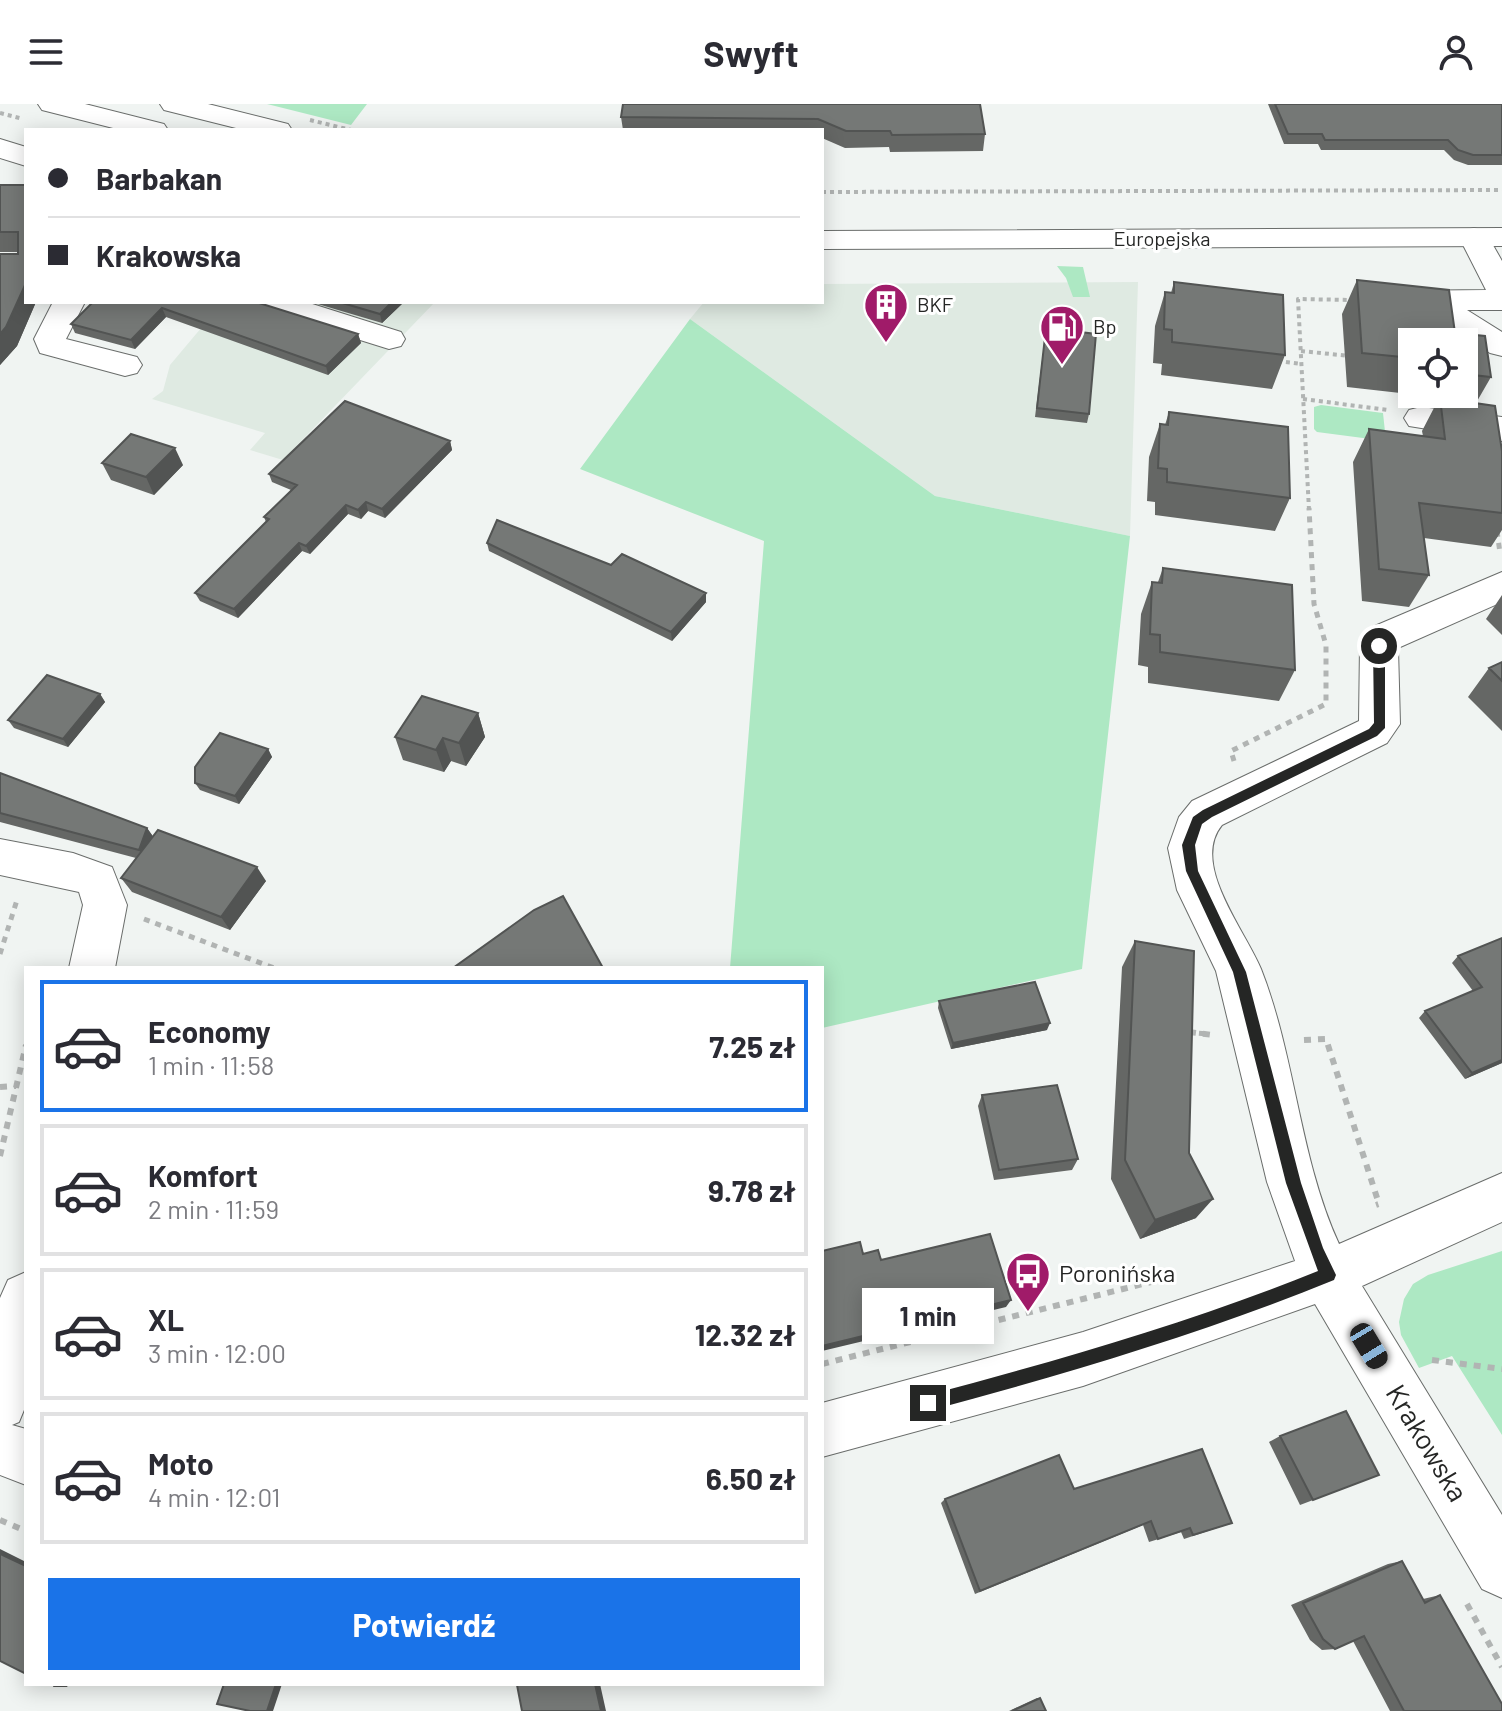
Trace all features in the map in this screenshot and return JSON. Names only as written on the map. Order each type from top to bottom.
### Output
[{"type":"street","points":[[52,104],[146,128]]},
{"type":"street","points":[[174,104],[270,128]]},
{"type":"street","points":[[1488,237],[1502,291]]},
{"type":"street","name":"Europejska","points":[[824,240],[1488,237]]},
{"type":"street","points":[[1436,300],[1445,311],[1502,346]]},
{"type":"street","points":[[1358,301],[1502,300]]},
{"type":"street","points":[[68,304],[50,339],[52,346],[125,365]]},
{"type":"street","points":[[278,304],[389,339]]},
{"type":"street","points":[[1421,418],[1502,429]]},
{"type":"street","name":"Krakowska","points":[[1502,586],[1384,638],[1379,646],[1380,724],[1373,732],[1197,821],[1190,834],[1189,854],[1201,893],[1232,953],[1259,1043],[1293,1183],[1318,1252],[1502,1569]]},
{"type":"street","points":[[0,857],[73,871],[97,880],[105,905],[92,966]]},
{"type":"street","points":[[824,1429],[1055,1369],[1251,1306],[1318,1252],[1502,1197]]},
{"type":"street","points":[[0,1403],[24,1306]]},
{"type":"street","points":[[0,1448],[24,1456]]},
{"type":"path","points":[[824,192],[1502,190]]},
{"type":"path","points":[[1243,796],[1231,751],[1326,704],[1326,645],[1314,604],[1298,299],[1358,301]]},
{"type":"path","points":[[1300,351],[1359,356]]},
{"type":"path","points":[[1276,361],[1301,364]]},
{"type":"path","points":[[1497,530],[1501,561]]},
{"type":"path","points":[[0,954],[19,900],[9,899]]},
{"type":"path","points":[[105,905],[269,966]]},
{"type":"path","points":[[1186,1031],[1213,1035],[1227,1044],[1326,1039],[1379,1204],[1318,1252]]},
{"type":"path","points":[[0,1156],[24,1053]]},
{"type":"path","points":[[0,1087],[16,1086]]},
{"type":"path","points":[[824,1364],[1183,1275]]},
{"type":"path","points":[[1421,1359],[1502,1369]]},
{"type":"path","points":[[0,1520],[24,1530]]},
{"type":"shaded area","points":[[1138,282],[1130,536],[935,496],[690,319],[702,304],[824,304],[824,284]]},
{"type":"shaded area","points":[[221,304],[433,304],[283,460],[250,450],[265,433],[152,399],[163,391],[170,365]]},
{"type":"green space","points":[[267,104],[367,104],[351,125]]},
{"type":"green space","points":[[1057,266],[1083,267],[1090,297],[1073,297],[1066,278]]},
{"type":"green space","points":[[690,319],[935,496],[1130,536],[1082,969],[824,1028],[824,966],[730,966],[764,541],[580,469]]},
{"type":"green space","points":[[1321,405],[1383,413],[1386,441],[1317,432],[1314,429],[1314,407]]},
{"type":"green space","points":[[1502,1251],[1502,1435],[1452,1356],[1419,1368],[1401,1335],[1399,1322],[1404,1299],[1413,1284],[1428,1275]]},
{"type":"building","points":[[623,104],[980,104],[985,134],[892,135],[890,131],[846,131],[818,119],[621,117]]},
{"type":"building","points":[[1275,104],[1502,104],[1502,155],[1473,155],[1458,150],[1448,140],[1325,140],[1322,134],[1288,134]]},
{"type":"building","points":[[0,185],[24,185],[24,287],[0,334],[0,254],[18,254],[18,232],[0,232]]},
{"type":"building","points":[[1357,280],[1449,290],[1454,328],[1398,328],[1398,357],[1362,353]]},
{"type":"building","points":[[1174,282],[1283,295],[1285,355],[1172,342],[1172,330],[1164,329],[1165,292],[1174,293]]},
{"type":"building","points":[[91,304],[262,304],[358,334],[326,366],[162,308],[131,340],[71,324]]},
{"type":"building","points":[[346,304],[390,304],[380,314]]},
{"type":"building","points":[[1046,328],[1096,334],[1089,414],[1037,408]]},
{"type":"building","points":[[1478,335],[1485,336],[1491,377],[1478,376]]},
{"type":"building","points":[[345,401],[450,441],[382,509],[366,502],[358,510],[346,505],[306,546],[299,543],[234,609],[195,593],[269,519],[264,517],[297,485],[269,474]]},
{"type":"building","points":[[1478,404],[1495,406],[1502,451],[1502,513],[1419,503],[1429,575],[1379,569],[1369,429],[1445,439],[1441,408],[1478,408]]},
{"type":"building","points":[[1169,412],[1288,427],[1290,498],[1167,482],[1167,469],[1158,468],[1160,424],[1168,425]]},
{"type":"building","points":[[131,434],[175,448],[146,477],[102,463]]},
{"type":"building","points":[[497,520],[611,565],[622,554],[706,593],[671,632],[487,543]]},
{"type":"building","points":[[1163,568],[1292,585],[1295,670],[1160,652],[1160,635],[1150,634],[1152,582],[1162,583]]},
{"type":"building","points":[[1502,662],[1502,681],[1489,668]]},
{"type":"building","points":[[47,675],[100,694],[63,739],[8,720]]},
{"type":"building","points":[[422,696],[478,713],[459,743],[443,738],[436,750],[395,737]]},
{"type":"building","points":[[220,733],[268,749],[235,796],[195,783],[195,767]]},
{"type":"building","points":[[0,773],[147,828],[139,850],[0,813]]},
{"type":"building","points":[[158,830],[257,867],[221,917],[121,878]]},
{"type":"building","points":[[563,896],[602,966],[456,966],[534,910]]},
{"type":"building","points":[[1502,938],[1502,1060],[1472,1073],[1425,1011],[1482,987],[1458,956]]},
{"type":"building","points":[[1135,941],[1194,951],[1189,1153],[1213,1199],[1155,1220],[1125,1160]]},
{"type":"building","points":[[1035,982],[1050,1023],[953,1043],[939,1001]]},
{"type":"building","points":[[1057,1085],[1078,1159],[999,1170],[982,1095]]},
{"type":"building","points":[[990,1234],[1011,1300],[824,1346],[824,1251],[860,1242],[863,1254],[878,1250],[881,1260]]},
{"type":"building","points":[[1346,1411],[1379,1475],[1313,1500],[1280,1436]]},
{"type":"building","points":[[1202,1449],[1232,1523],[1193,1535],[1190,1528],[1158,1539],[1151,1521],[980,1591],[945,1499],[1059,1455],[1074,1489]]},
{"type":"building","points":[[0,1554],[24,1565],[24,1673],[0,1661]]},
{"type":"building","points":[[1402,1561],[1425,1603],[1440,1595],[1502,1704],[1502,1711],[1404,1711],[1364,1636],[1335,1649],[1323,1639],[1303,1603]]},
{"type":"building","points":[[223,1686],[275,1686],[267,1711],[217,1704]]},
{"type":"building","points":[[517,1686],[595,1686],[601,1711],[522,1711]]},
{"type":"building","points":[[1040,1698],[1046,1711],[1012,1711]]},
{"type":"place","name":"BKF","points":[[886,344]]},
{"type":"place","name":"Bp","points":[[1062,366]]},
{"type":"place","name":"Poronińska","points":[[1028,1313]]},
{"type":"route","points":[[928,1403],[1055,1369],[1251,1306],[1328,1275],[1293,1183],[1262,1052],[1239,972],[1225,936],[1192,871],[1188,845],[1197,821],[1207,813],[1373,732],[1380,724],[1382,713],[1379,646]]}]
